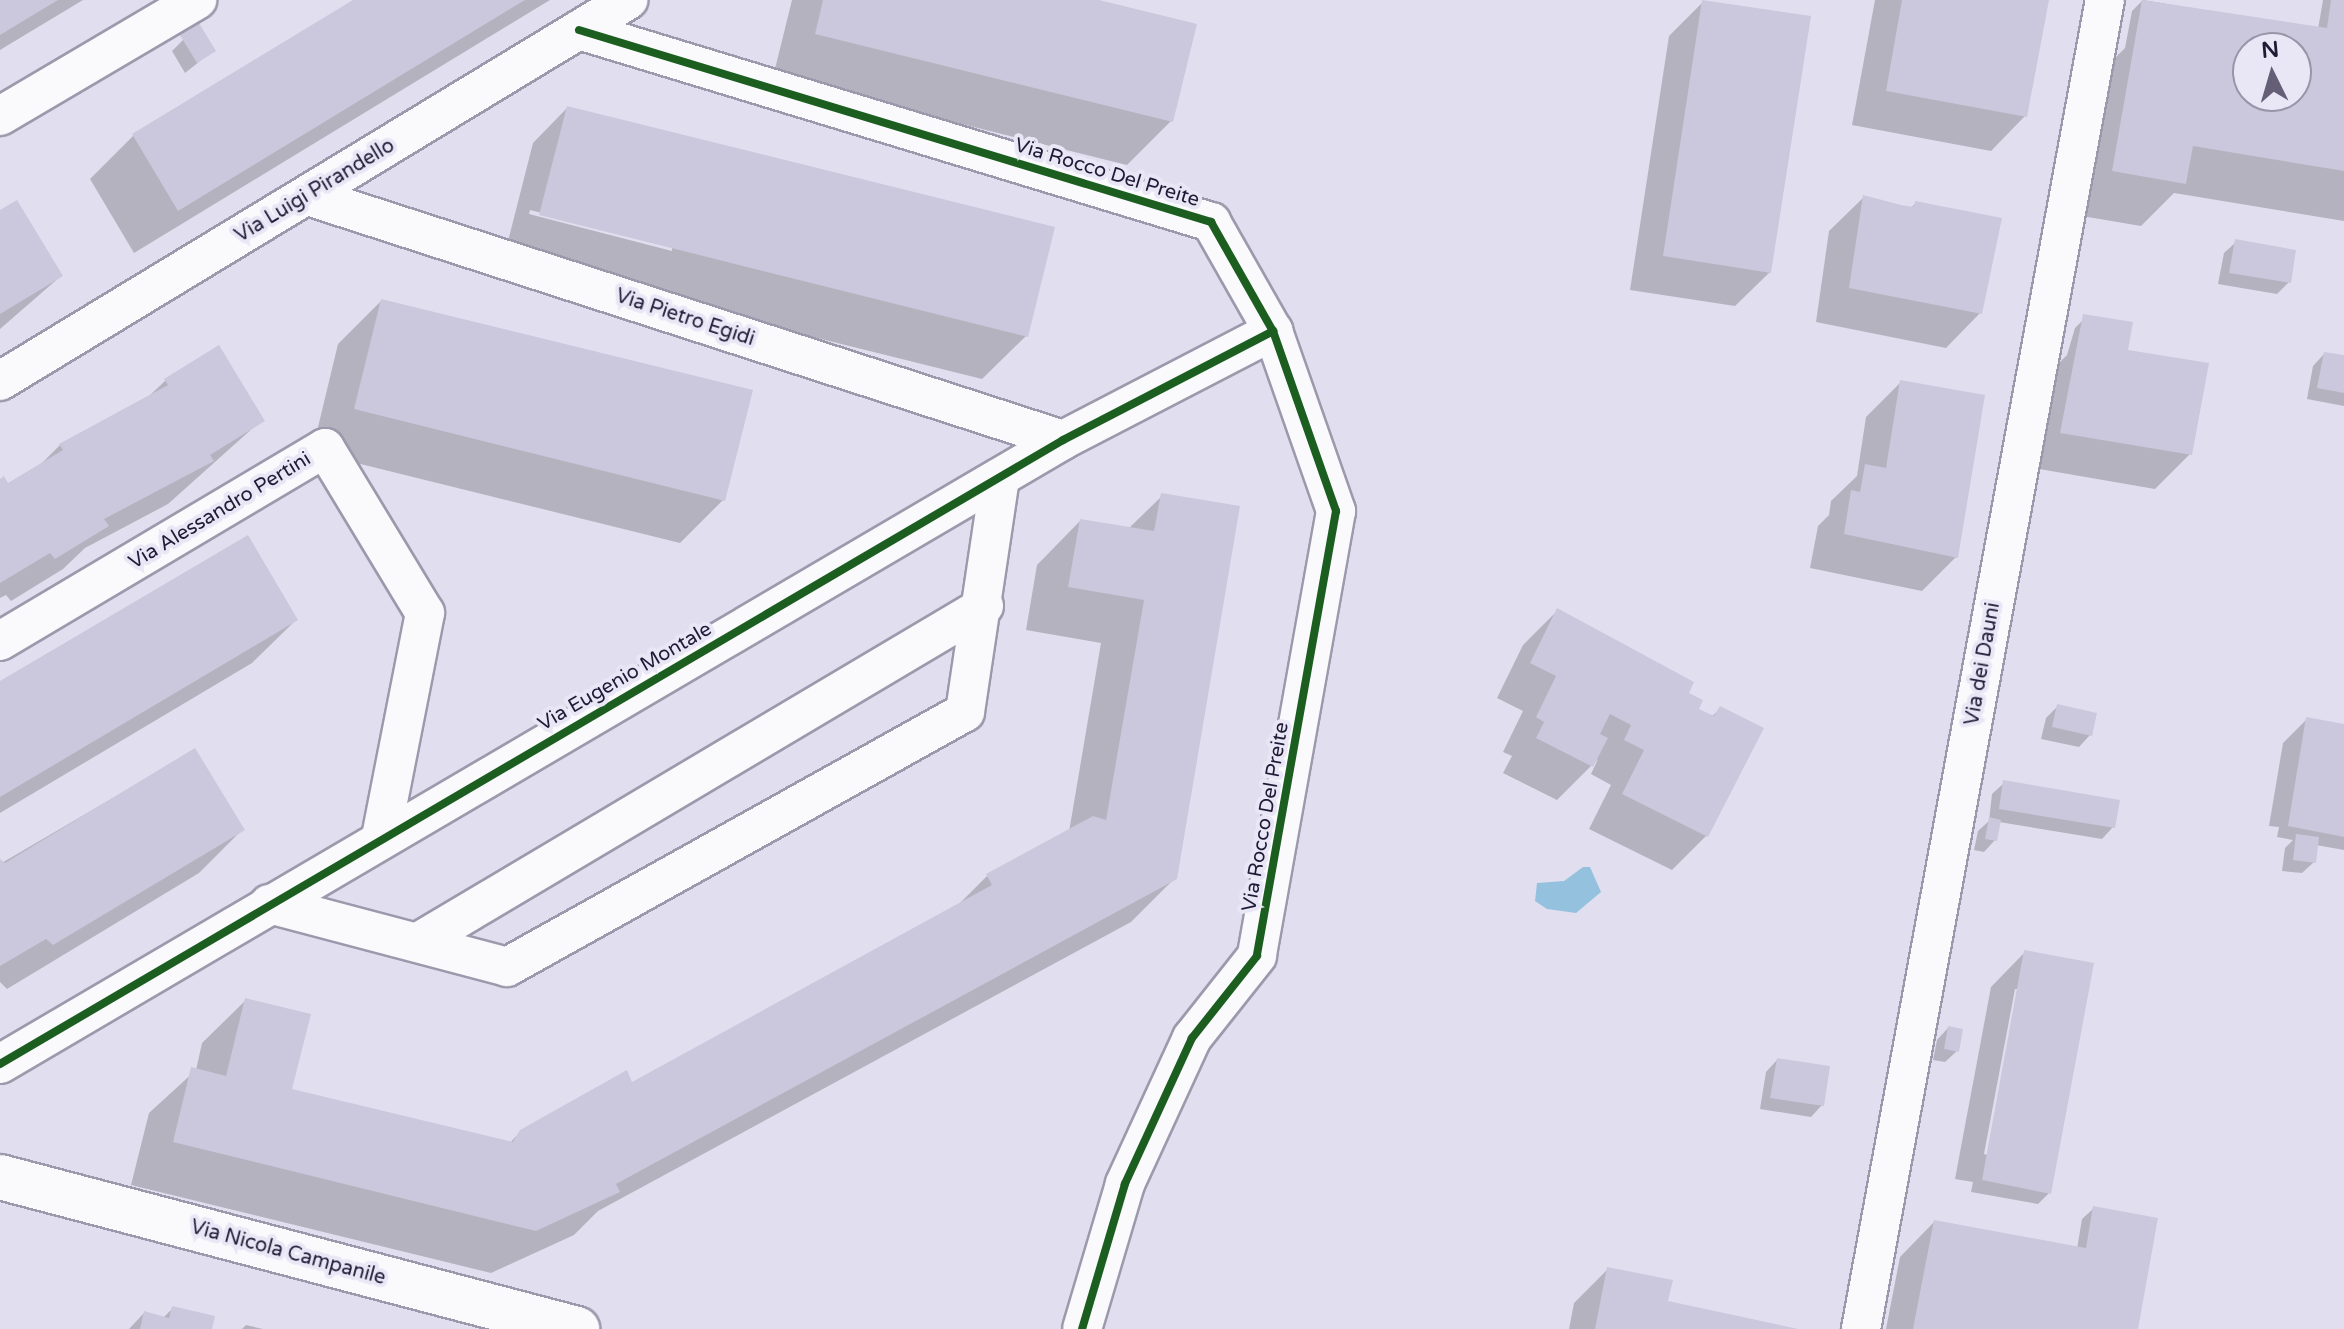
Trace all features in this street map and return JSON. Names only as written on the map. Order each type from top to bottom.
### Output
[{"type":"street","points":[[0,116],[197,0]]},
{"type":"street","name":"Via Luigi Pirandello","points":[[0,381],[628,0]]},
{"type":"street","name":"Via dei Dauni","points":[[1861,1329],[2105,0]]},
{"type":"street","name":"Via Rocco Del Preite","points":[[579,30],[1211,222],[1273,331],[1336,511],[1257,956],[1192,1038],[1125,1184],[1082,1329]]},
{"type":"street","name":"Via Pietro Egidi","points":[[308,196],[1063,440]]},
{"type":"street","name":"Via Eugenio Montale","points":[[0,1064],[381,837],[1063,440],[1273,331]]},
{"type":"street","name":"Via Alessandro Pertini","points":[[0,641],[325,448],[425,613],[381,837]]},
{"type":"street","points":[[269,904],[420,941],[507,967],[965,712],[984,606],[1000,478]]},
{"type":"street","points":[[420,941],[984,606]]},
{"type":"street","name":"Via Nicola Campanile","points":[[0,1177],[577,1329]]},
{"type":"water","points":[[1583,867],[1590,867],[1601,892],[1576,913],[1547,909],[1535,901],[1537,883],[1564,881]]},
{"type":"building","points":[[0,0],[58,0],[0,35]]},
{"type":"building","points":[[353,0],[525,0],[178,211],[132,134]]},
{"type":"building","points":[[823,0],[1099,0],[1197,24],[1173,122],[815,34]]},
{"type":"building","points":[[1702,0],[1811,16],[1771,273],[1663,256]]},
{"type":"building","points":[[1902,0],[2049,0],[2027,117],[1886,91]]},
{"type":"building","points":[[2142,0],[2327,28],[2331,0],[2344,0],[2344,171],[2193,146],[2186,184],[2112,171]]},
{"type":"building","points":[[199,23],[216,51],[197,63],[180,35]]},
{"type":"building","points":[[567,106],[1055,227],[1028,337],[539,215]]},
{"type":"building","points":[[1863,195],[1901,205],[1914,207],[1915,201],[2002,218],[1982,314],[1849,288]]},
{"type":"building","points":[[17,200],[63,276],[0,314],[0,210]]},
{"type":"building","points":[[2235,239],[2296,250],[2291,283],[2229,273]]},
{"type":"building","points":[[381,299],[753,390],[725,501],[354,409]]},
{"type":"building","points":[[2083,314],[2133,322],[2128,350],[2209,363],[2192,455],[2060,433]]},
{"type":"building","points":[[219,345],[265,421],[210,455],[214,461],[104,519],[109,526],[55,559],[50,553],[0,583],[0,479],[4,476],[8,483],[63,450],[59,444],[168,385],[164,379]]},
{"type":"building","points":[[2324,352],[2344,355],[2344,393],[2317,388]]},
{"type":"building","points":[[1900,380],[1985,395],[1958,558],[1844,534],[1851,490],[1860,492],[1865,464],[1886,468]]},
{"type":"building","points":[[1161,493],[1240,506],[1177,879],[616,1184],[620,1192],[536,1231],[173,1142],[191,1067],[226,1076],[245,998],[311,1014],[292,1089],[513,1142],[520,1130],[627,1070],[632,1082],[992,885],[986,874],[1093,816],[1106,820],[1144,600],[1068,587],[1080,519],[1154,531]]},
{"type":"building","points":[[248,535],[298,620],[0,797],[0,681]]},
{"type":"building","points":[[1557,608],[1694,682],[1689,693],[1703,700],[1699,709],[1714,716],[1720,706],[1764,728],[1708,837],[1622,794],[1644,750],[1624,740],[1631,725],[1610,714],[1600,734],[1608,738],[1593,767],[1536,738],[1544,722],[1536,717],[1556,676],[1530,663]]},
{"type":"building","points":[[2057,704],[2097,713],[2092,736],[2052,727]]},
{"type":"building","points":[[2306,717],[2344,724],[2344,837],[2288,826]]},
{"type":"building","points":[[195,748],[245,830],[53,945],[46,939],[0,966],[0,859],[5,863]]},
{"type":"building","points":[[2003,780],[2120,800],[2115,828],[1999,809]]},
{"type":"building","points":[[1989,817],[2001,820],[1997,841],[1985,839]]},
{"type":"building","points":[[2296,834],[2319,837],[2316,863],[2293,860]]},
{"type":"building","points":[[2024,950],[2094,963],[2051,1194],[1982,1180]]},
{"type":"building","points":[[1948,1026],[1963,1029],[1959,1052],[1944,1049]]},
{"type":"building","points":[[1777,1058],[1830,1066],[1824,1106],[1770,1098]]},
{"type":"building","points":[[2093,1206],[2158,1218],[2138,1329],[1913,1329],[1934,1220],[2086,1248]]},
{"type":"building","points":[[1607,1267],[1673,1280],[1668,1301],[1798,1329],[1595,1329]]},
{"type":"building","points":[[172,1306],[215,1316],[212,1329],[140,1329],[144,1311],[169,1318]]},
{"type":"cycle path","points":[[579,30],[1211,222],[1273,331],[1336,511],[1257,956],[1192,1038],[1125,1184],[1082,1329]]},
{"type":"cycle path","points":[[0,1064],[1063,440],[1273,331]]}]
